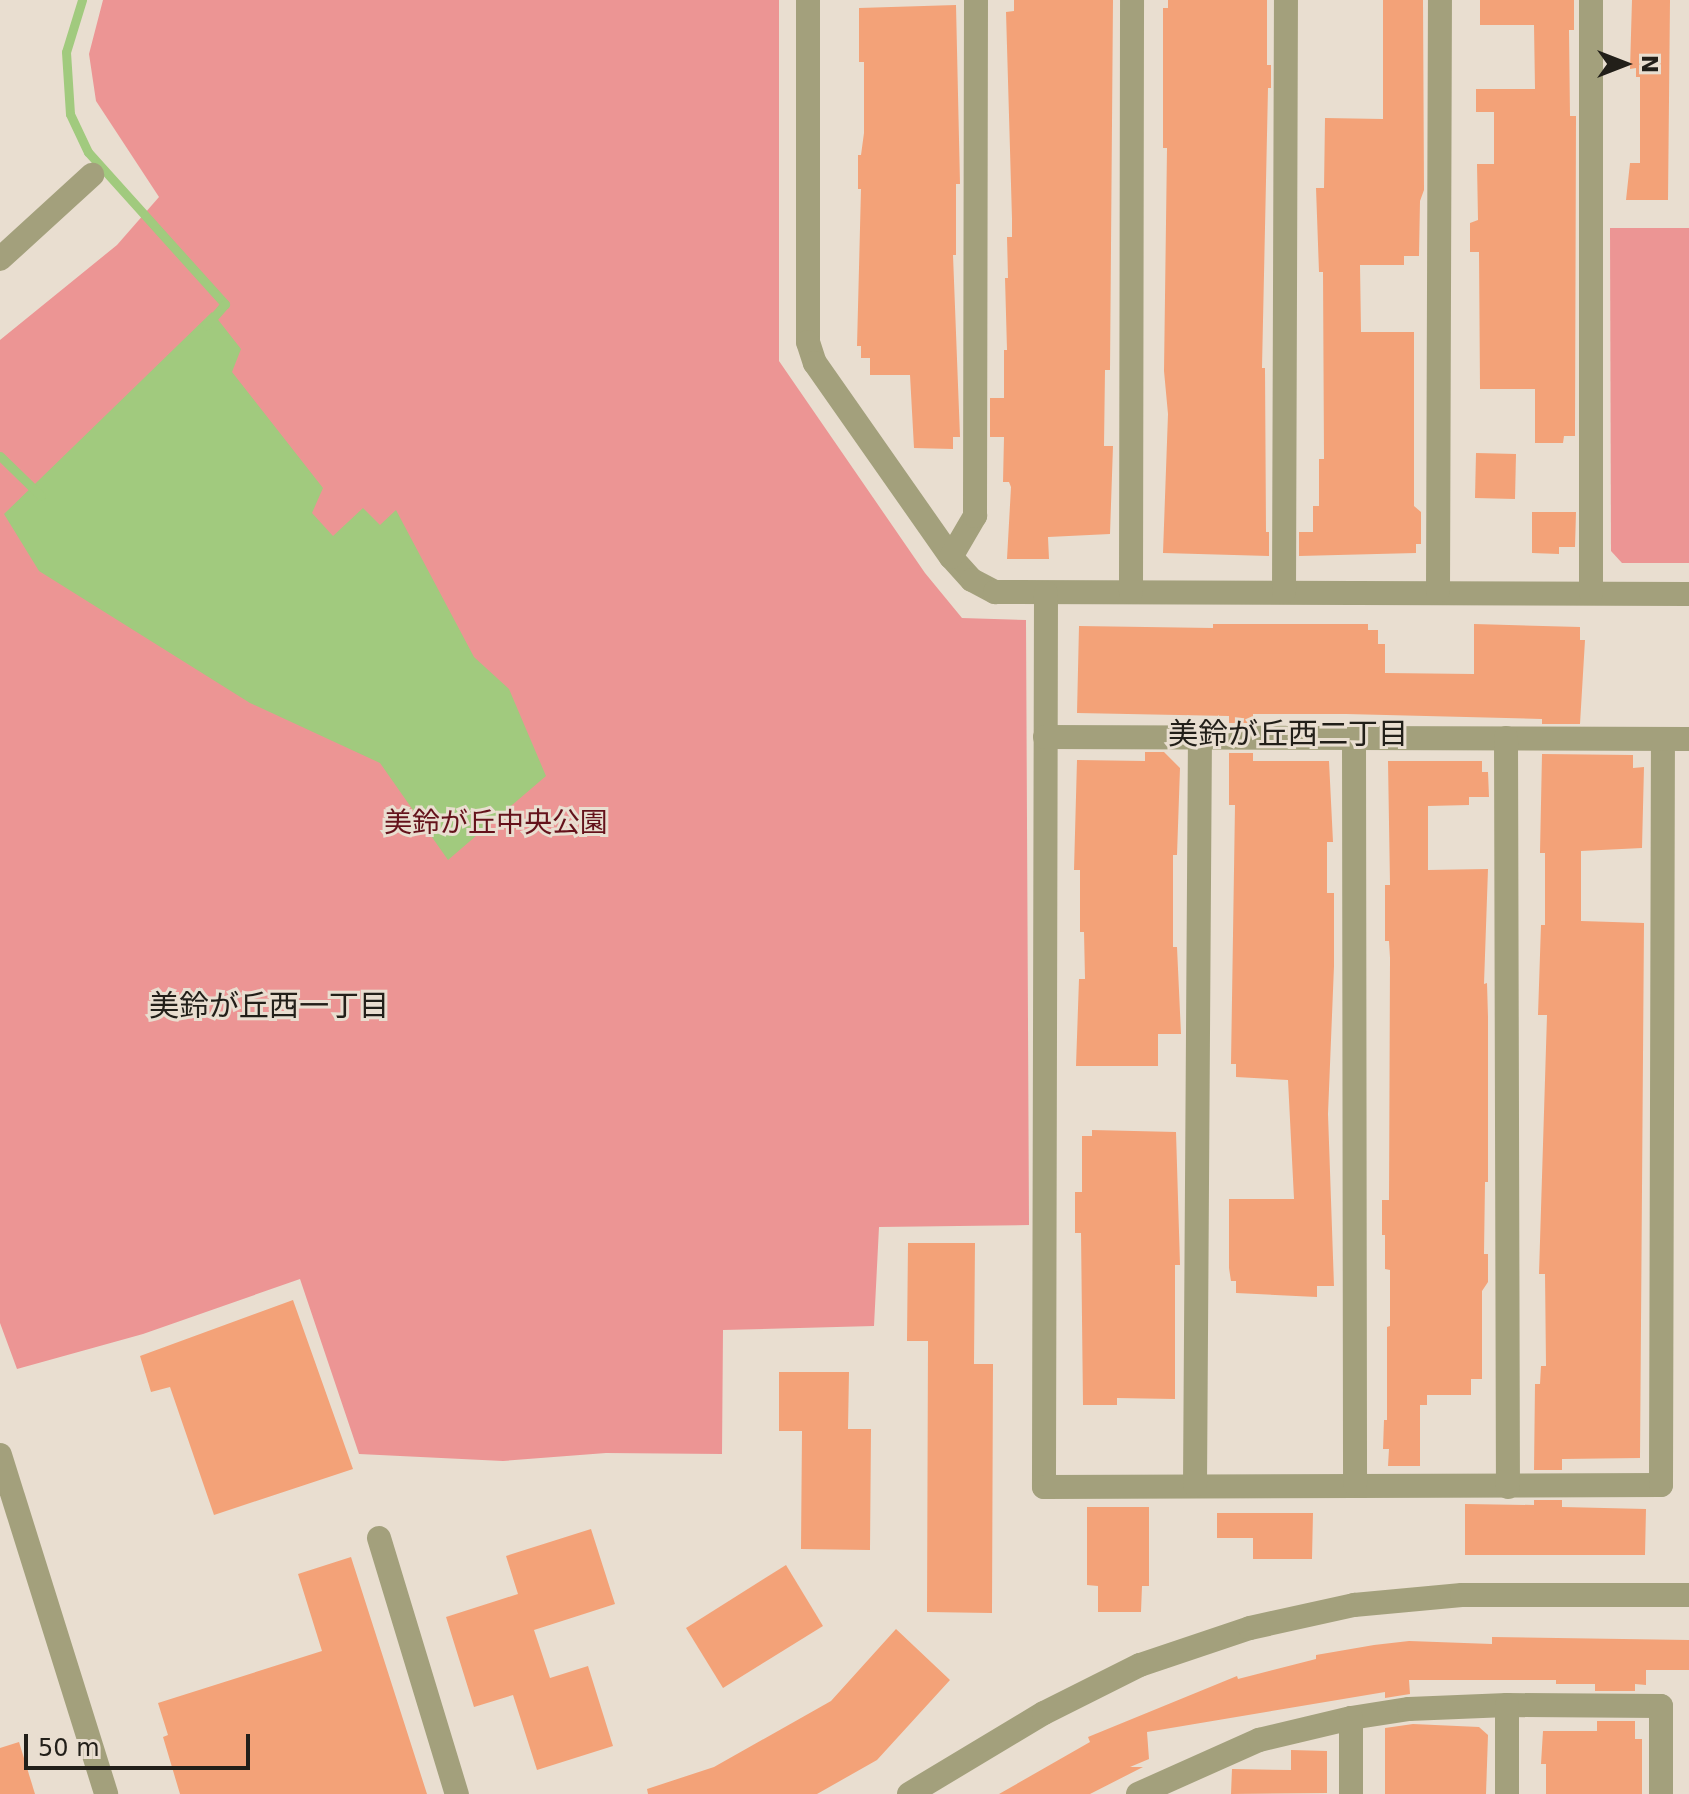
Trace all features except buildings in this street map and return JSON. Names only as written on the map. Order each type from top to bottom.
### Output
[{"type":"street","points":[[808,0],[808,342],[815,363],[951,557],[972,580],[995,592],[1046,593],[1438,591],[1689,594]]},
{"type":"street","points":[[951,557],[975,516],[976,0]]},
{"type":"street","points":[[1131,592],[1132,0]]},
{"type":"street","points":[[1284,592],[1286,0]]},
{"type":"street","points":[[1438,591],[1440,0]]},
{"type":"street","points":[[1591,0],[1591,593]]},
{"type":"street","points":[[0,259],[92,175]]},
{"type":"street","points":[[1046,593],[1044,1487],[1661,1485],[1663,740]]},
{"type":"street","points":[[1045,737],[1689,739]]},
{"type":"street","points":[[1195,1485],[1200,738]]},
{"type":"street","points":[[1354,738],[1355,1484]]},
{"type":"street","points":[[1506,738],[1508,1487]]},
{"type":"street","points":[[0,1455],[106,1794]]},
{"type":"street","points":[[379,1538],[457,1794]]},
{"type":"street","points":[[909,1794],[1044,1713],[1140,1665],[1250,1628],[1354,1605],[1462,1595],[1689,1595]]},
{"type":"street","points":[[1507,1705],[1507,1794]]},
{"type":"street","points":[[1138,1794],[1189,1783],[1259,1740],[1351,1718],[1409,1709],[1507,1705],[1661,1706],[1661,1794]]},
{"type":"street","points":[[1351,1718],[1351,1794]]},
{"type":"green space","name":"美鈴が丘中央公園","points":[[103,0],[779,0],[779,361],[925,573],[962,618],[1026,620],[1029,1225],[879,1227],[874,1326],[723,1330],[722,1454],[606,1453],[503,1461],[359,1454],[300,1279],[143,1334],[17,1369],[0,1323],[0,340],[117,245],[159,197],[96,101],[89,54]]},
{"type":"green space","points":[[1610,228],[1689,228],[1689,563],[1622,563],[1611,551]]},
{"type":"shaded area","points":[[212,312],[241,349],[232,372],[323,488],[312,513],[333,536],[363,508],[380,525],[396,510],[474,657],[509,689],[546,776],[448,860],[380,763],[250,703],[39,571],[4,514]]},
{"type":"waterway","points":[[82,0],[66,52],[70,114],[88,152],[225,304],[207,325]]},
{"type":"waterway","points":[[0,456],[41,496]]},
{"type":"district","name":"美鈴が丘西二丁目","points":[[1288,734]]},
{"type":"district","name":"美鈴が丘西一丁目","points":[[269,1006]]}]
